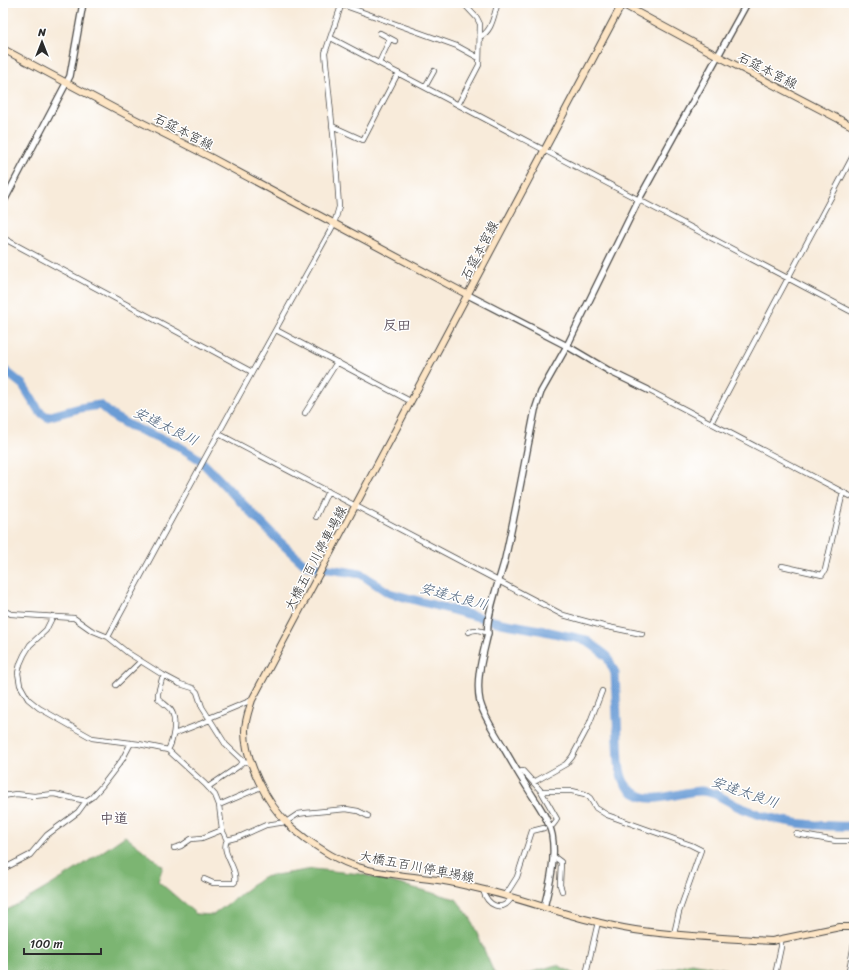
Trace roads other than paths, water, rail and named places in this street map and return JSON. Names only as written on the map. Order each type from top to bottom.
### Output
[{"type":"main road","name":"石筵本宮線","points":[[3,49],[210,157],[468,295],[621,4],[854,127]]},
{"type":"main road","name":"大橋五百川停車場線","points":[[468,295],[410,401],[252,700],[246,722],[246,744],[251,763],[261,787],[286,822],[295,830],[330,856],[345,863],[372,871],[439,880],[512,897],[598,922],[634,930],[753,940],[781,939],[829,929],[854,927]]},
{"type":"street","points":[[3,203],[70,76],[83,3]]},
{"type":"street","points":[[458,105],[479,65],[480,24],[478,18],[463,3]]},
{"type":"street","points":[[480,37],[486,34],[492,23],[498,3]]},
{"type":"street","points":[[544,907],[548,894],[553,856],[552,834],[545,816],[487,720],[480,701],[479,675],[490,613],[500,581],[535,410],[540,392],[566,346],[638,201],[747,3]]},
{"type":"street","points":[[108,637],[198,470],[334,224],[339,207],[325,53],[341,4],[457,46],[479,58]]},
{"type":"street","points":[[379,63],[393,40],[380,33]]},
{"type":"street","points":[[331,38],[638,201],[854,313]]},
{"type":"street","points":[[425,87],[434,70]]},
{"type":"street","points":[[332,126],[363,140],[398,73]]},
{"type":"street","points":[[711,423],[854,154]]},
{"type":"street","points":[[3,238],[252,372]]},
{"type":"street","points":[[468,295],[566,346],[611,372],[854,498]]},
{"type":"street","points":[[276,330],[410,401]]},
{"type":"street","points":[[305,413],[337,362]]},
{"type":"street","points":[[219,434],[563,615],[603,626],[642,634]]},
{"type":"street","points":[[316,517],[328,491]]},
{"type":"street","points":[[782,566],[822,575],[825,570],[843,492]]},
{"type":"street","points":[[3,610],[11,614],[74,618],[91,630],[108,637],[128,653],[163,675],[180,684],[193,688],[197,692],[202,707],[226,745],[243,761],[251,763]]},
{"type":"street","points":[[53,616],[46,630],[30,645],[20,664],[18,673],[20,685],[24,693],[28,699],[40,708],[92,738],[168,750],[215,795],[219,805],[222,830],[227,840],[225,847],[236,873],[235,882],[213,883],[204,879]]},
{"type":"street","points":[[470,632],[478,630],[487,631]]},
{"type":"street","points":[[116,685],[141,661]]},
{"type":"street","points":[[163,675],[158,698],[172,711],[174,734],[168,750]]},
{"type":"street","points":[[534,782],[566,764],[572,756],[588,727],[602,691]]},
{"type":"street","points":[[174,734],[252,700]]},
{"type":"street","points":[[3,869],[30,855],[47,835],[78,812],[86,801],[102,786],[122,760],[130,743]]},
{"type":"street","points":[[208,788],[239,766],[243,761]]},
{"type":"street","points":[[518,772],[523,771],[541,790],[557,819],[553,825]]},
{"type":"street","points":[[219,805],[261,787]]},
{"type":"street","points":[[541,790],[572,791],[585,794],[590,798],[596,808],[607,815],[701,850],[679,912],[674,934]]},
{"type":"street","points":[[3,796],[16,794],[34,796],[54,794],[86,801]]},
{"type":"street","points":[[227,840],[239,837],[266,825],[286,822],[298,814],[341,809],[358,811],[368,816]]},
{"type":"street","points":[[505,896],[517,877],[532,831],[544,828]]},
{"type":"street","points":[[174,848],[181,846],[192,839],[202,838],[222,830]]},
{"type":"street","points":[[796,834],[836,841],[854,841]]},
{"type":"street","points":[[553,856],[561,862],[560,885],[562,891]]},
{"type":"street","points":[[483,890],[487,900],[493,904],[503,906],[508,904],[512,897]]},
{"type":"street","points":[[586,970],[598,922]]},
{"type":"street","points":[[854,927],[854,939]]},
{"type":"street","points":[[775,975],[781,947],[781,939]]},
{"type":"street","points":[[848,975],[854,944]]},
{"type":"waterway","name":"安達太良川","points":[[3,369],[23,385],[39,411],[47,417],[80,408],[100,405],[114,417],[130,426],[177,445],[199,459],[278,540],[303,563],[310,566],[361,574],[389,593],[501,623],[586,640],[607,656],[615,673],[619,763],[624,783],[635,793],[647,798],[654,798],[706,791],[760,815],[783,821],[830,826],[854,826]]},
{"type":"district","name":"反田","points":[[397,325]]},
{"type":"district","name":"中道","points":[[114,818]]}]
